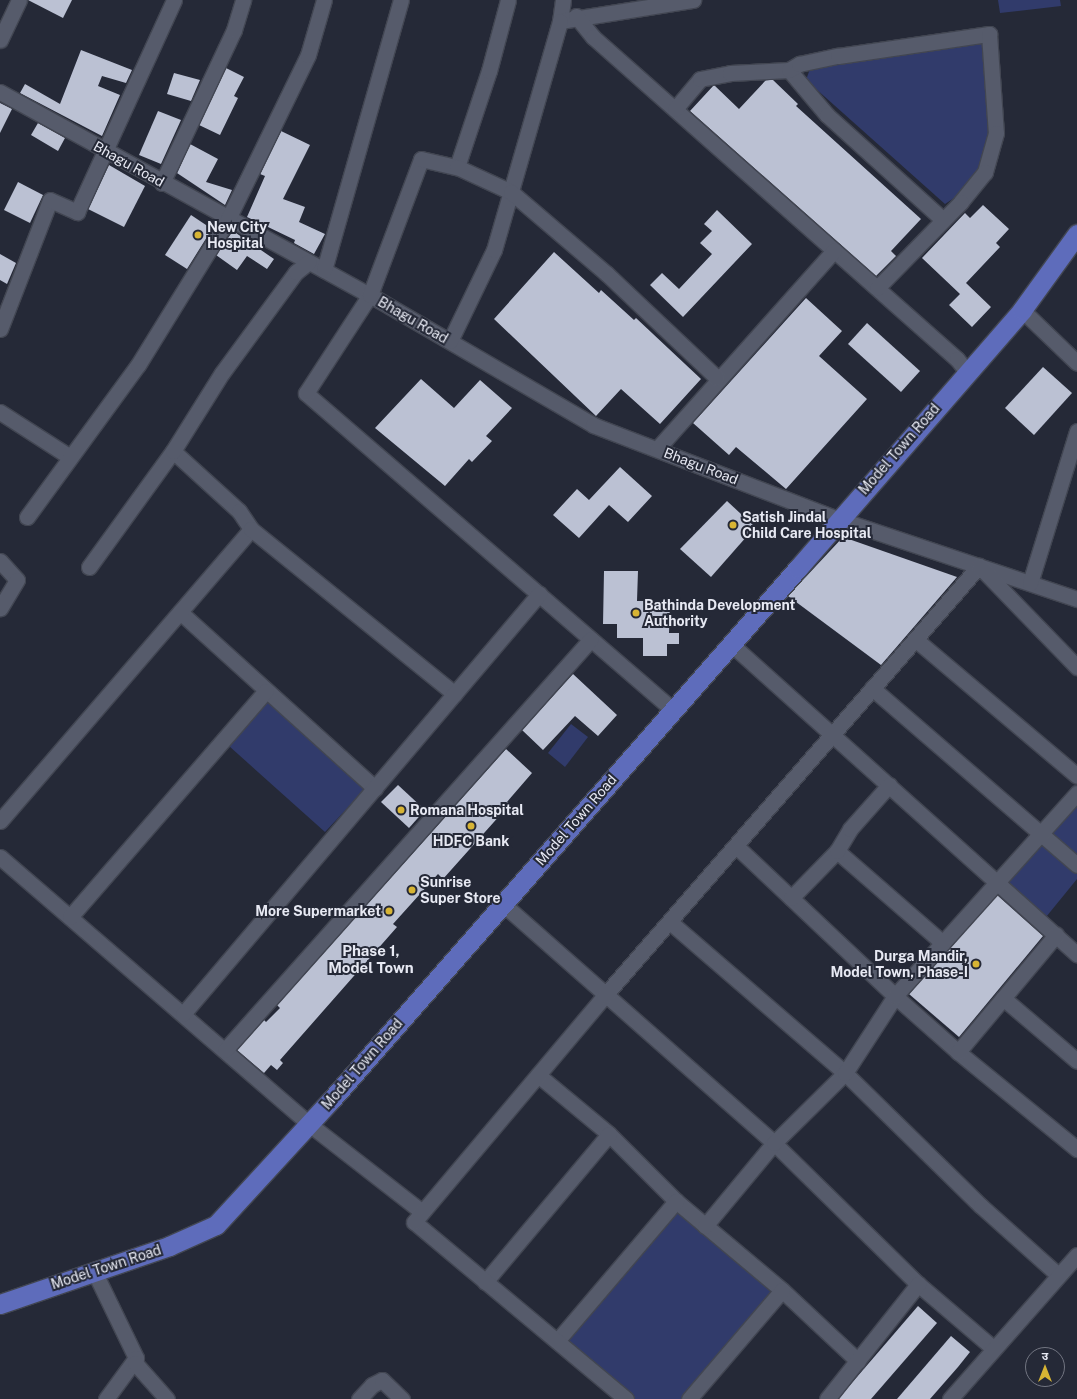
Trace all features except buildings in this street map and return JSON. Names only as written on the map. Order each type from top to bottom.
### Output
[{"type":"main road","name":"Model Town Road","points":[[0,1304],[169,1246],[216,1225],[309,1124],[503,904],[1022,310],[1077,234]]},
{"type":"street","points":[[0,40],[19,0]]},
{"type":"street","points":[[0,329],[50,200],[77,212],[174,0]]},
{"type":"street","points":[[162,182],[234,30],[242,0]]},
{"type":"street","points":[[27,518],[138,365],[228,219],[308,55],[324,0]]},
{"type":"street","points":[[324,270],[401,0]]},
{"type":"street","points":[[457,167],[489,70],[508,0]]},
{"type":"street","points":[[450,341],[494,250],[560,21],[563,0]]},
{"type":"street","points":[[560,21],[576,16],[693,0]]},
{"type":"street","points":[[576,16],[593,37],[877,288],[882,296],[957,359],[967,372]]},
{"type":"street","points":[[675,109],[700,79],[730,73],[789,70],[798,64],[838,56],[990,34],[996,133],[985,172],[960,202],[942,218],[877,288]]},
{"type":"street","points":[[789,70],[827,115],[942,218]]},
{"type":"street","name":"Bhagu Road","points":[[0,92],[228,219],[370,295],[594,425],[838,519],[1077,599]]},
{"type":"street","points":[[673,710],[306,393],[370,295],[420,159],[457,167],[511,192],[607,274],[717,378]]},
{"type":"street","points":[[657,449],[717,378],[834,250]]},
{"type":"street","points":[[89,568],[173,451],[222,373],[296,272],[309,262]]},
{"type":"street","points":[[1022,310],[1077,363]]},
{"type":"street","points":[[0,412],[70,457]]},
{"type":"street","points":[[1030,583],[1077,431]]},
{"type":"street","points":[[173,451],[240,511],[251,529],[455,694]]},
{"type":"street","points":[[0,821],[251,529]]},
{"type":"street","points":[[0,561],[17,580],[0,608]]},
{"type":"street","points":[[626,1399],[414,1222],[605,995],[979,566],[1077,667]]},
{"type":"street","points":[[183,1014],[539,594]]},
{"type":"street","points":[[180,612],[375,788]]},
{"type":"street","points":[[225,1050],[591,639]]},
{"type":"street","points":[[915,639],[1077,776]]},
{"type":"street","points":[[731,644],[1077,954]]},
{"type":"street","points":[[872,688],[1077,865]]},
{"type":"street","points":[[70,917],[266,691]]},
{"type":"street","points":[[791,898],[837,851],[850,829],[889,785]]},
{"type":"street","points":[[705,1226],[774,1143],[845,1073],[895,996],[1077,793]]},
{"type":"street","points":[[736,846],[895,996],[958,1052],[1076,1146]]},
{"type":"street","points":[[837,851],[943,943]]},
{"type":"street","points":[[0,857],[309,1124],[422,1212]]},
{"type":"street","points":[[503,904],[774,1143],[918,1284],[993,1348]]},
{"type":"street","points":[[670,922],[845,1073],[981,1206],[1058,1274]]},
{"type":"street","points":[[958,1052],[1056,935]]},
{"type":"street","points":[[1003,998],[1077,1061]]},
{"type":"street","points":[[538,1075],[609,1134],[676,1201],[782,1290],[858,1361]]},
{"type":"street","points":[[485,1282],[609,1134]]},
{"type":"street","points":[[557,1341],[676,1201]]},
{"type":"street","points":[[950,1399],[1058,1274],[1077,1255]]},
{"type":"street","points":[[94,1271],[136,1358],[135,1363],[106,1399]]},
{"type":"street","points":[[827,1399],[918,1284]]},
{"type":"street","points":[[689,1399],[782,1290]]},
{"type":"street","points":[[135,1363],[167,1399]]},
{"type":"street","points":[[360,1399],[372,1385],[382,1380],[402,1399]]},
{"type":"shaded area","points":[[998,0],[1060,0],[1061,6],[1000,13]]},
{"type":"shaded area","points":[[986,41],[990,151],[974,185],[945,204],[806,80],[811,66]]},
{"type":"shaded area","points":[[269,701],[366,788],[325,832],[229,746]]},
{"type":"shaded area","points":[[571,724],[588,737],[565,767],[548,753]]},
{"type":"shaded area","points":[[1077,799],[1077,855],[1048,832]]},
{"type":"shaded area","points":[[1041,833],[1077,865],[1077,879],[1042,922],[995,884]]},
{"type":"shaded area","points":[[676,1201],[782,1290],[689,1399],[626,1399],[557,1341]]},
{"type":"place","name":"New City Hospital","points":[[198,235]]},
{"type":"place","name":"Satish Jindal Child Care Hospital","points":[[733,525]]},
{"type":"place","name":"Bathinda Development Authority","points":[[636,613]]},
{"type":"place","name":"Romana Hospital","points":[[401,810]]},
{"type":"place","name":"HDFC Bank","points":[[471,826]]},
{"type":"place","name":"Sunrise Super Store","points":[[412,890]]},
{"type":"place","name":"More Supermarket","points":[[389,911]]},
{"type":"place","name":"Durga Mandir, Model Town, Phase-I","points":[[976,964]]},
{"type":"district","name":"Phase 1, Model Town","points":[[371,958]]}]
